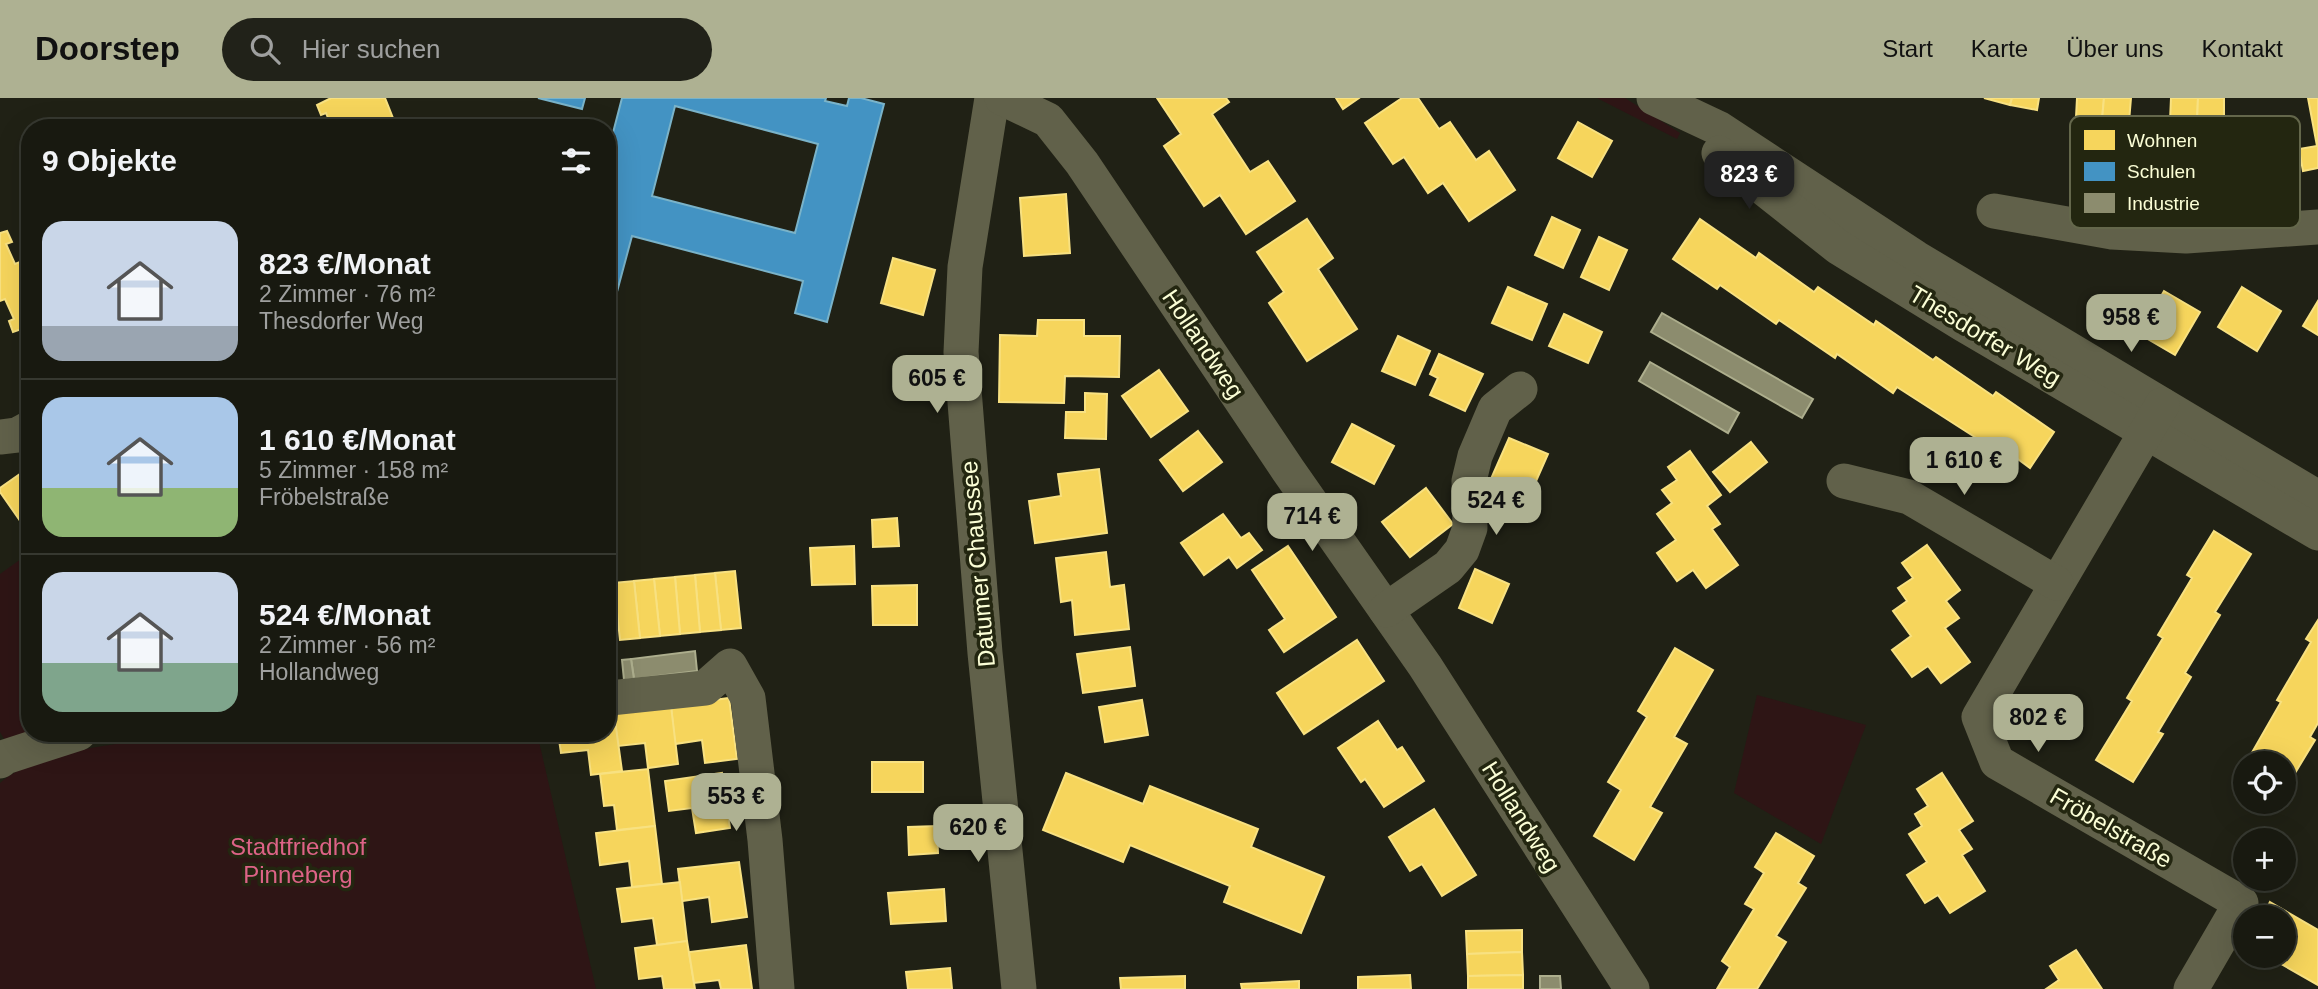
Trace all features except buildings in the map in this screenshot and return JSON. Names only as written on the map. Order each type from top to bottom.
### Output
[{"type":"street","name":"Datumer Chaussee","points":[[992,98],[965,267],[961,352],[985,653],[1019,989]]},
{"type":"street","name":"Hollandweg","points":[[1002,98],[1048,120],[1082,163],[1288,470],[1386,610],[1632,989]]},
{"type":"street","name":"Thesdorfer Weg","points":[[1664,104],[1692,133],[1838,247],[1963,324],[2318,498]]},
{"type":"street","points":[[1994,211],[2070,225]]},
{"type":"street","points":[[2090,228],[2112,232],[2186,236],[2318,228]]},
{"type":"street","points":[[1386,610],[1448,567],[1462,550],[1470,528],[1469,481],[1475,456],[1495,409],[1520,390]]},
{"type":"street","name":"Thesdorfer Weg","points":[[2154,418],[2318,533]]},
{"type":"street","name":"Fröbelstraße","points":[[2154,418],[1979,716],[1997,762],[2241,903],[2191,989]]},
{"type":"street","points":[[0,437],[21,433]]},
{"type":"street","points":[[1844,481],[1909,497],[2056,583]]},
{"type":"street","points":[[616,697],[705,688],[730,666],[748,698],[765,840],[777,989]]},
{"type":"street","points":[[0,761],[51,742]]},
{"type":"green space","points":[[1597,98],[1625,98],[1680,133],[1677,139]]},
{"type":"green space","points":[[21,559],[21,736],[6,742],[0,732],[0,574]]},
{"type":"green space","points":[[1757,695],[1866,725],[1821,844],[1734,793]]},
{"type":"green space","name":"Stadtfriedhof Pinneberg","points":[[539,742],[596,989],[0,989],[0,783],[41,761],[67,753],[123,743]]}]
